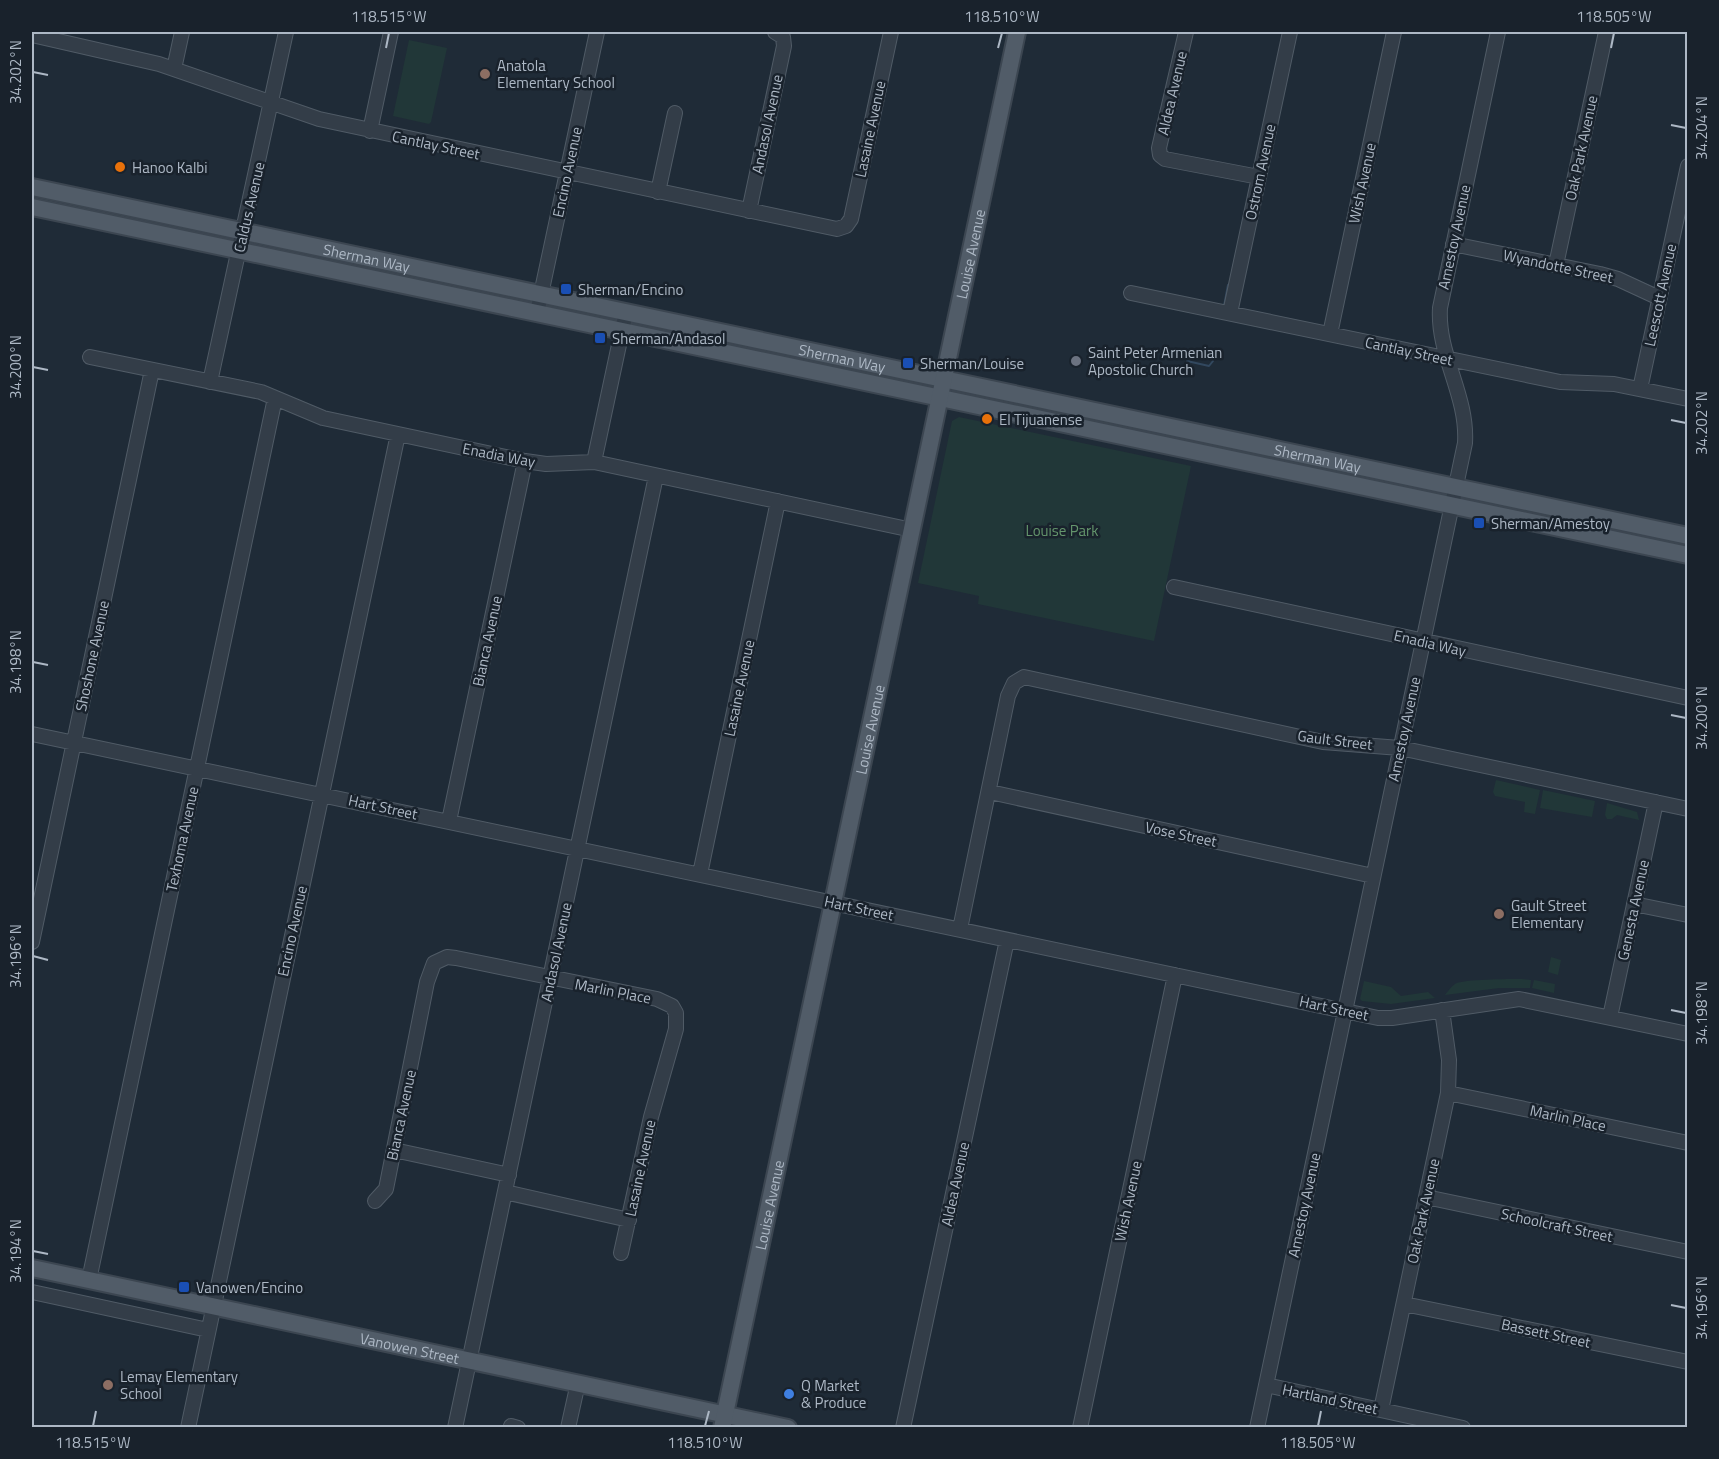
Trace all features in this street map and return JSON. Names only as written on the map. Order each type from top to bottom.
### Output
[{"type":"main road","name":"Louise Avenue","points":[[724,1420],[1017,32]]},
{"type":"main road","name":"Sherman Way","points":[[32,187],[1688,537]]},
{"type":"main road","name":"Sherman Way","points":[[32,207],[1688,555]]},
{"type":"main road","name":"Vanowen Street","points":[[32,1268],[578,1383],[724,1420],[788,1428]]},
{"type":"street","points":[[174,69],[182,32]]},
{"type":"street","name":"Caldus Avenue","points":[[210,382],[286,32]]},
{"type":"street","points":[[370,131],[391,32]]},
{"type":"street","name":"Encino Avenue","points":[[537,313],[597,32]]},
{"type":"street","name":"Lasaine Avenue","points":[[846,226],[851,219],[891,32]]},
{"type":"street","name":"Aldea Avenue","points":[[1186,32],[1159,147],[1160,155],[1165,159],[1259,177]]},
{"type":"street","name":"Ostrom Avenue","points":[[1230,313],[1290,32]]},
{"type":"street","name":"Wish Avenue","points":[[1330,334],[1394,32]]},
{"type":"street","name":"Amestoy Avenue","points":[[1257,1428],[1401,748],[1465,432],[1460,399],[1440,338],[1440,308],[1498,32]]},
{"type":"street","name":"Oak Park Avenue","points":[[1556,265],[1606,32]]},
{"type":"street","name":"Andasol Avenue","points":[[749,211],[783,50],[779,34]]},
{"type":"street","name":"Cantlay Street","points":[[32,35],[76,38],[319,119],[370,131],[832,228],[846,226]]},
{"type":"street","points":[[658,192],[675,113]]},
{"type":"street","name":"Leescott Avenue","points":[[1640,389],[1688,165]]},
{"type":"street","name":"Wyandotte Street","points":[[1453,244],[1618,279],[1659,298]]},
{"type":"street","name":"Cantlay Street","points":[[1131,292],[1446,360],[1560,382],[1614,384],[1688,399]]},
{"type":"street","points":[[594,462],[626,312]]},
{"type":"street","name":"Enadia Way","points":[[90,357],[261,392],[323,418],[525,461],[546,464],[594,462],[912,530]]},
{"type":"street","name":"Shoshone Avenue","points":[[32,942],[152,370]]},
{"type":"street","name":"Texhoma Avenue","points":[[89,1280],[275,398]]},
{"type":"street","name":"Encino Avenue","points":[[188,1428],[320,793],[398,434]]},
{"type":"street","name":"Bianca Avenue","points":[[449,821],[525,461]]},
{"type":"street","name":"Andasol Avenue","points":[[455,1428],[656,476]]},
{"type":"street","name":"Lasaine Avenue","points":[[700,874],[778,501]]},
{"type":"street","name":"Enadia Way","points":[[1174,587],[1688,698]]},
{"type":"street","name":"Gault Street","points":[[990,792],[1008,696],[1018,679],[1040,679],[1323,742],[1401,748],[1688,809]]},
{"type":"street","name":"Hart Street","points":[[32,734],[1345,1011],[1385,1018],[1519,999],[1688,1034]]},
{"type":"street","points":[[960,929],[990,792]]},
{"type":"street","name":"Vose Street","points":[[990,792],[1373,876]]},
{"type":"street","name":"Genesta Avenue","points":[[1610,1017],[1656,802]]},
{"type":"street","points":[[1634,904],[1688,915]]},
{"type":"street","name":"Aldea Avenue","points":[[903,1428],[1007,940]]},
{"type":"street","name":"Marlin Place","points":[[440,959],[456,958],[657,999],[672,1006],[676,1013]]},
{"type":"street","name":"Bianca Avenue","points":[[375,1201],[386,1189],[430,972],[440,959]]},
{"type":"street","name":"Wish Avenue","points":[[1080,1428],[1175,975]]},
{"type":"street","name":"Oak Park Avenue","points":[[1381,1410],[1448,1093],[1449,1060],[1442,1011]]},
{"type":"street","name":"Lasaine Avenue","points":[[621,1253],[651,1117],[674,1039],[676,1013]]},
{"type":"street","name":"Marlin Place","points":[[1448,1093],[1688,1143]]},
{"type":"street","points":[[394,1150],[509,1175]]},
{"type":"street","points":[[505,1192],[629,1220]]},
{"type":"street","name":"Schoolcraft Street","points":[[1426,1197],[1688,1252]]},
{"type":"street","points":[[32,1292],[208,1330]]},
{"type":"street","name":"Bassett Street","points":[[1404,1304],[1688,1362]]},
{"type":"street","points":[[568,1428],[578,1383]]},
{"type":"street","name":"Hartland Street","points":[[1266,1385],[1463,1428]]},
{"type":"green space","points":[[409,40],[447,48],[429,124],[393,116]]},
{"type":"green space","name":"Louise Park","points":[[959,417],[1191,466],[1154,641],[978,604],[979,596],[918,583],[952,421]]},
{"type":"green space","points":[[1496,780],[1540,790],[1535,814],[1524,812],[1525,802],[1495,796],[1493,792]]},
{"type":"green space","points":[[1543,790],[1595,801],[1592,817],[1540,808]]},
{"type":"green space","points":[[1607,803],[1637,812],[1639,820],[1617,815],[1612,819],[1607,819],[1605,815]]},
{"type":"green space","points":[[1551,957],[1561,960],[1558,975],[1548,972]]},
{"type":"green space","points":[[1531,980],[1530,988],[1499,988],[1445,995],[1460,982]]},
{"type":"green space","points":[[1534,980],[1555,984],[1554,993],[1532,988]]},
{"type":"green space","points":[[1364,981],[1391,987],[1401,996],[1428,992],[1435,998],[1391,1004],[1362,1001],[1360,999]]},
{"type":"waterway","points":[[1224,306],[1228,285]]},
{"type":"waterway","points":[[1187,361],[1209,366],[1213,361]]},
{"type":"place","name":"Anatola Elementary School","points":[[485,74]]},
{"type":"place","name":"Hanoo Kalbi","points":[[120,167]]},
{"type":"place","name":"Sherman/Encino","points":[[566,289]]},
{"type":"place","name":"Sherman/Andasol","points":[[600,338]]},
{"type":"place","name":"Saint Peter Armenian Apostolic Church","points":[[1076,361]]},
{"type":"place","name":"Sherman/Louise","points":[[908,363]]},
{"type":"place","name":"El Tijuanense","points":[[987,419]]},
{"type":"place","name":"Sherman/Amestoy","points":[[1479,523]]},
{"type":"place","name":"Gault Street Elementary","points":[[1499,914]]},
{"type":"place","name":"Vanowen/Encino","points":[[184,1287]]},
{"type":"place","name":"Lemay Elementary School","points":[[108,1385]]},
{"type":"place","name":"Q Market & Produce","points":[[789,1394]]}]
